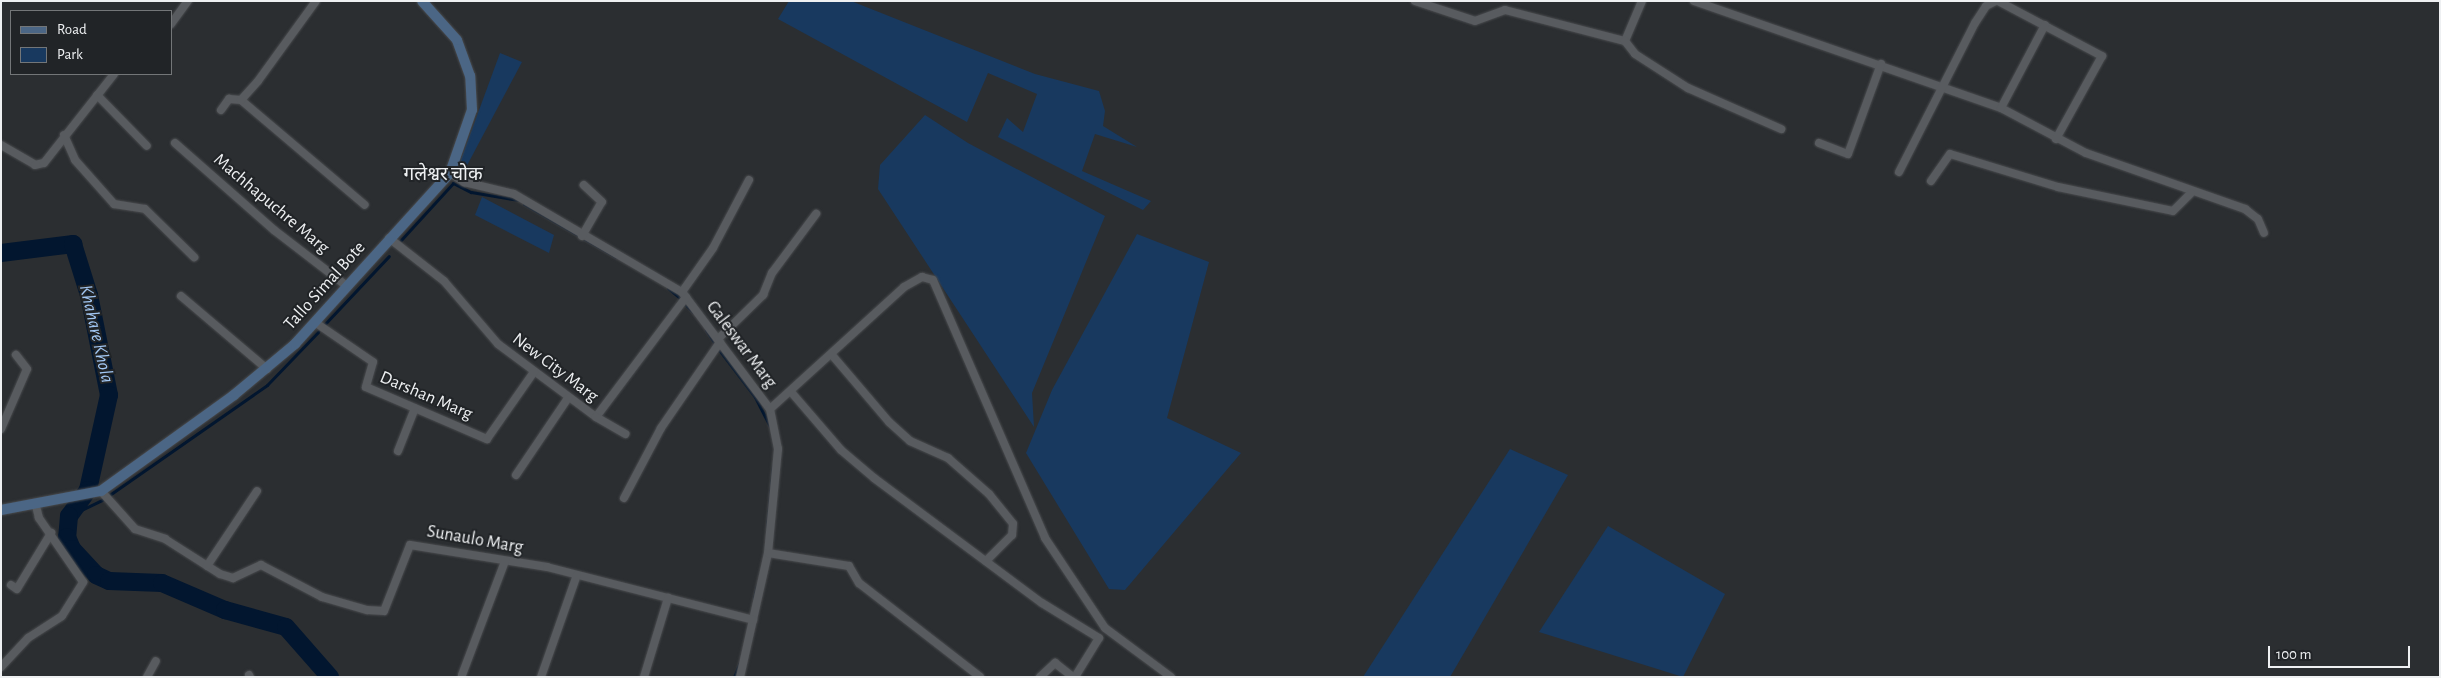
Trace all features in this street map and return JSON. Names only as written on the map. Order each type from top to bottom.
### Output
[{"type":"main road","name":"Tallo Simal Bote","points":[[1,510],[50,504],[96,492],[267,369],[316,323],[389,238],[450,173],[472,110],[470,76],[457,40],[422,1]]},
{"type":"street","points":[[172,23],[188,1]]},
{"type":"street","points":[[241,100],[316,1]]},
{"type":"street","points":[[1415,1],[1475,21],[1504,10],[1625,41],[1635,54],[1688,88],[1781,130]]},
{"type":"street","points":[[1625,41],[1642,1]]},
{"type":"street","points":[[1694,1],[1941,84],[2001,108],[2056,139],[2191,193],[2245,209],[2258,219],[2264,233]]},
{"type":"street","points":[[1899,172],[1941,84],[1960,58],[1964,44],[1986,4],[1997,1],[2102,56],[2056,139]]},
{"type":"street","points":[[2001,108],[2045,25]]},
{"type":"street","points":[[1819,143],[1848,154],[1881,64]]},
{"type":"street","points":[[1,145],[35,165],[44,163],[64,135],[113,75]]},
{"type":"street","points":[[97,95],[147,146]]},
{"type":"street","points":[[221,110],[229,99],[241,100],[365,205]]},
{"type":"street","points":[[64,135],[76,160],[99,189],[119,207],[144,209],[194,257]]},
{"type":"street","name":"Machhapuchre Marg","points":[[175,143],[274,230],[348,287]]},
{"type":"street","points":[[1931,181],[1950,154],[2058,187],[2174,212],[2191,193]]},
{"type":"street","name":"Galeswar Marg","points":[[450,173],[464,182],[514,194],[582,236],[684,294],[770,409],[778,449],[768,553],[740,677]]},
{"type":"street","name":"New City Marg","points":[[389,238],[444,281],[498,344],[596,417],[684,294],[713,248],[748,180]]},
{"type":"street","points":[[582,236],[602,202],[584,185]]},
{"type":"street","points":[[624,498],[660,428],[719,340],[763,295],[772,273],[816,214]]},
{"type":"street","points":[[770,409],[792,393],[904,287],[922,277],[933,280],[1044,538],[1105,628],[1171,677]]},
{"type":"street","points":[[181,296],[267,369]]},
{"type":"street","name":"Darshan Marg","points":[[316,323],[373,362],[366,387],[487,439],[534,372]]},
{"type":"street","points":[[1,429],[27,368],[16,355]]},
{"type":"street","points":[[832,355],[889,422],[910,441],[948,458],[989,494],[1013,524],[1012,535],[986,561]]},
{"type":"street","points":[[792,393],[852,460],[986,561],[1099,638],[1074,677],[1055,663],[1040,677]]},
{"type":"street","points":[[516,475],[568,398]]},
{"type":"street","points":[[398,452],[415,408]]},
{"type":"street","points":[[596,417],[625,434]]},
{"type":"street","points":[[207,566],[257,491]]},
{"type":"street","name":"Sunaulo Marg","points":[[96,492],[135,529],[165,539],[207,566],[233,578],[261,565],[338,603],[384,611],[410,545],[576,575],[753,620]]},
{"type":"street","points":[[1,667],[28,638],[62,616],[83,582],[36,506]]},
{"type":"street","points":[[11,586],[17,589],[51,533]]},
{"type":"street","points":[[768,553],[849,566],[859,583],[980,677]]},
{"type":"street","points":[[462,675],[505,561]]},
{"type":"street","points":[[541,677],[576,575]]},
{"type":"street","points":[[644,677],[668,598]]},
{"type":"street","points":[[147,677],[156,661]]},
{"type":"green space","points":[[789,1],[851,1],[1035,74],[1099,91],[1105,111],[1103,126],[1137,147],[1095,134],[1082,171],[1151,201],[1143,210],[998,137],[1007,118],[1023,132],[1037,94],[988,73],[967,122],[778,19]]},
{"type":"green space","points":[[500,53],[522,62],[463,173],[460,162]]},
{"type":"green space","points":[[925,115],[968,143],[1105,216],[1032,393],[1034,427],[878,189],[880,165]]},
{"type":"green space","points":[[482,197],[554,235],[549,253],[475,215]]},
{"type":"green space","points":[[1137,234],[1209,262],[1167,418],[1241,453],[1125,590],[1109,589],[1026,453],[1052,390]]},
{"type":"green space","points":[[1510,449],[1568,475],[1450,677],[1363,677]]},
{"type":"green space","points":[[1608,526],[1725,594],[1683,677],[1539,632]]},
{"type":"waterway","points":[[401,240],[453,183],[471,192],[519,200]]},
{"type":"waterway","points":[[524,204],[616,257]]},
{"type":"waterway","name":"Khahare Khola","points":[[1,253],[73,244],[89,295],[109,395],[88,490],[69,516],[67,537],[72,549],[96,575],[109,581],[162,583],[225,610],[286,627],[330,677]]},
{"type":"waterway","points":[[323,326],[389,256]]},
{"type":"waterway","points":[[668,288],[681,299]]},
{"type":"waterway","points":[[685,304],[693,312]]},
{"type":"waterway","points":[[706,330],[714,342]]},
{"type":"waterway","points":[[108,496],[267,385],[318,332]]},
{"type":"waterway","points":[[717,347],[755,397],[770,427]]},
{"type":"waterway","points":[[767,527],[773,465]]},
{"type":"waterway","points":[[69,516],[102,500]]},
{"type":"waterway","points":[[754,598],[757,585]]},
{"type":"waterway","points":[[734,677],[741,660]]},
{"type":"district","name":"गलेश्वर चोक","points":[[443,175]]}]
